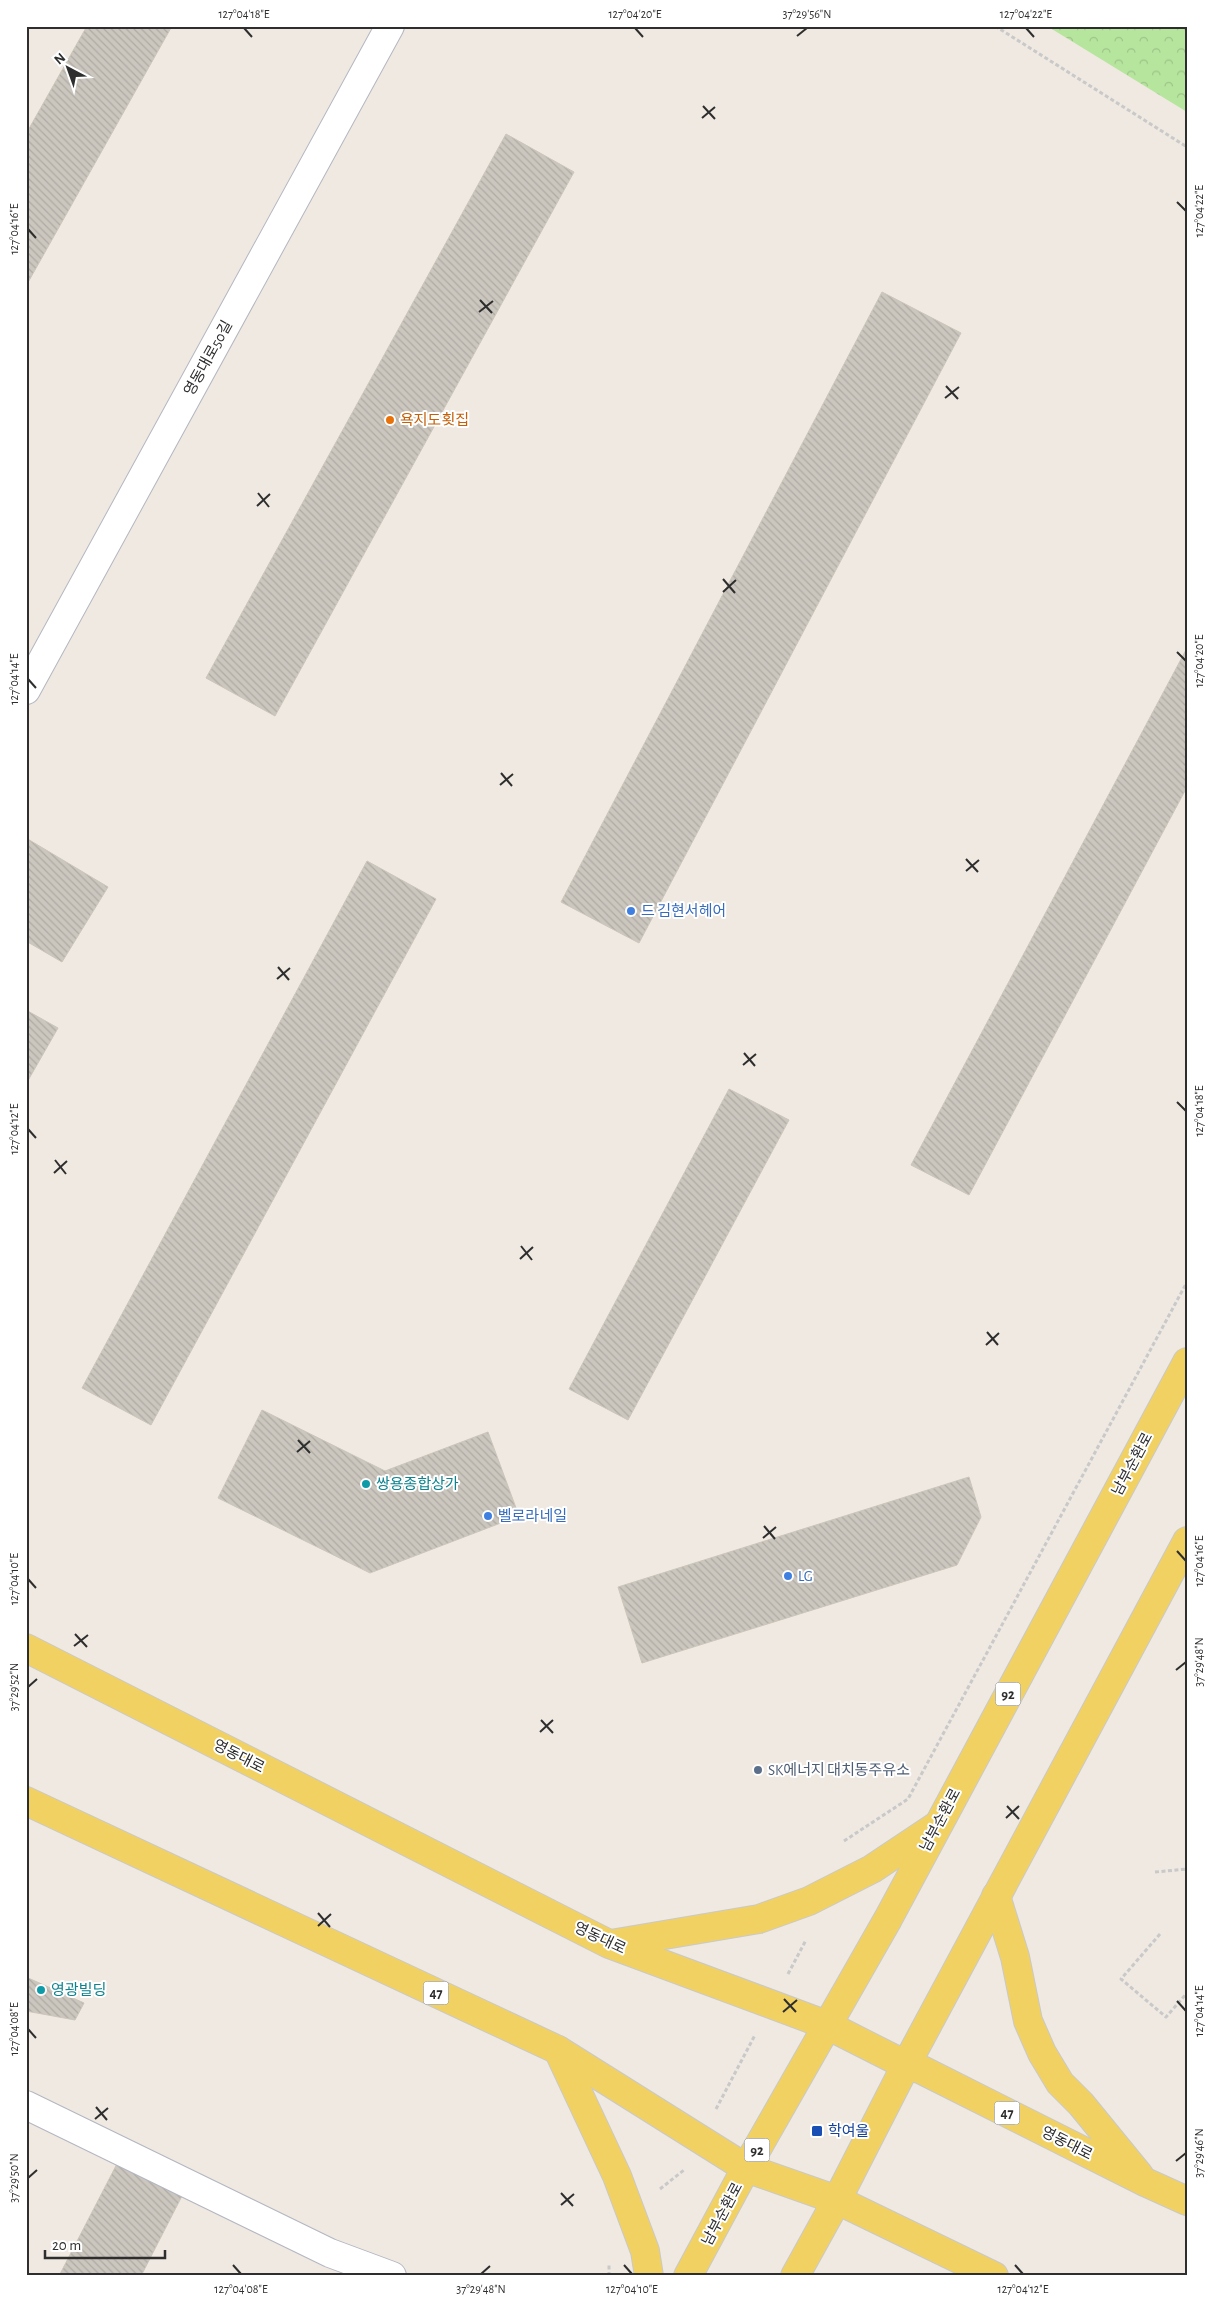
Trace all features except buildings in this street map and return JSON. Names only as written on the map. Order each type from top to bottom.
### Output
[{"type":"main road","name":"남부순환로","points":[[688,2276],[746,2168],[888,1919],[1187,1362]]},
{"type":"main road","points":[[796,2276],[906,2065],[1187,1541]]},
{"type":"main road","name":"영동대로","points":[[26,1648],[609,1944],[827,2025],[1187,2201]]},
{"type":"main road","name":"47","points":[[26,1801],[558,2050],[746,2168],[837,2200],[994,2276]]},
{"type":"main road","points":[[609,1944],[759,1919],[809,1901],[872,1869],[938,1825]]},
{"type":"main road","points":[[996,1896],[1015,1957],[1028,2021],[1042,2054],[1060,2083],[1081,2104],[1145,2182]]},
{"type":"main road","points":[[558,2050],[614,2169],[645,2251],[648,2276]]},
{"type":"street","name":"영동대로50길","points":[[26,690],[390,26]]},
{"type":"street","points":[[26,2105],[329,2264],[392,2276]]},
{"type":"path","points":[[994,26],[1187,147]]},
{"type":"path","points":[[836,1846],[908,1799],[1187,1282]]},
{"type":"path","points":[[1155,1872],[1187,1869]]},
{"type":"path","points":[[630,2211],[682,2173],[806,1939],[809,1901]]},
{"type":"path","points":[[1160,1934],[1122,1979],[1166,2017],[1187,1993]]},
{"type":"path","points":[[609,2259],[609,2276]]},
{"type":"green space","points":[[1047,26],[1187,26],[1187,112]]},
{"type":"place","name":"욕지도횟집","points":[[390,420]]},
{"type":"place","name":"드 김현서헤어","points":[[631,911]]},
{"type":"place","name":"쌍용종합상가","points":[[366,1484]]},
{"type":"place","name":"벨로라네일","points":[[488,1516]]},
{"type":"place","name":"LG","points":[[788,1576]]},
{"type":"place","name":"SK에너지 대치동주유소","points":[[758,1770]]},
{"type":"place","name":"영광빌딩","points":[[41,1990]]},
{"type":"place","name":"학여울","points":[[817,2131]]}]
